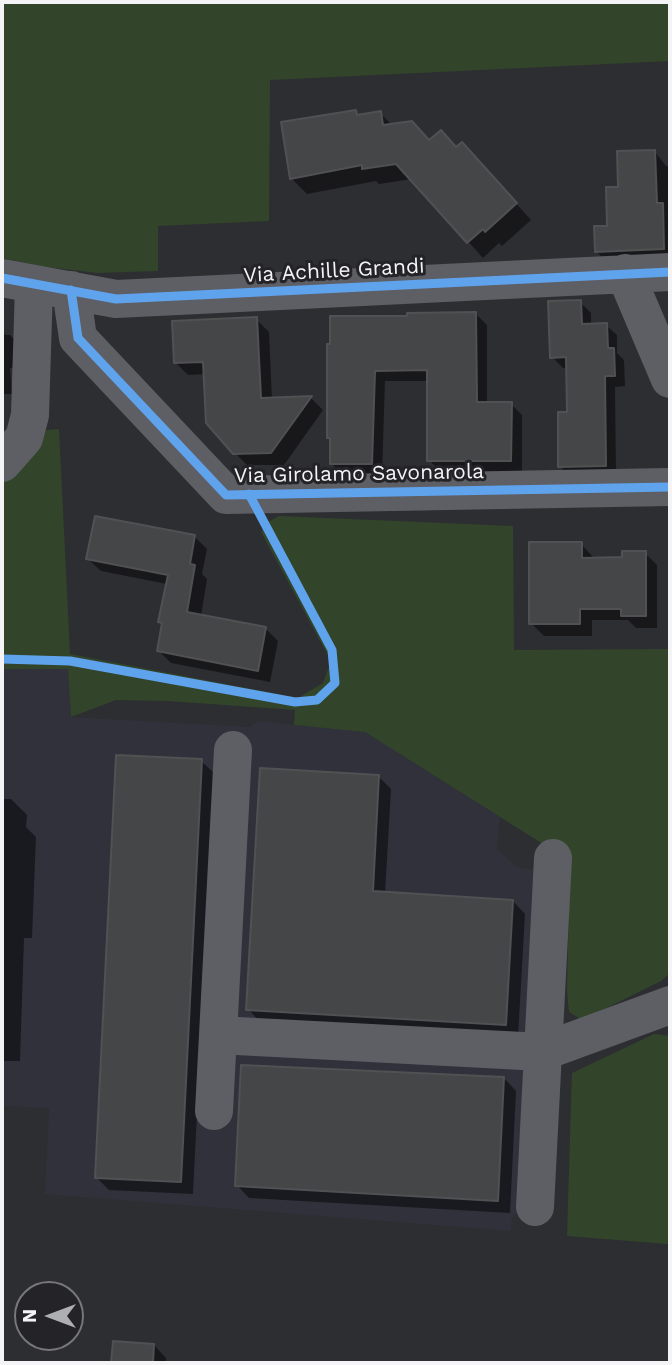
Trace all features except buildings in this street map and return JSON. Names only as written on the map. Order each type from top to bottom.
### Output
[{"type":"street","name":"Via Achille Grandi","points":[[18,282],[116,299],[670,272]]},
{"type":"street","points":[[625,273],[670,379]]},
{"type":"street","points":[[2,463],[24,438],[30,415],[18,282]]},
{"type":"street","name":"Via Girolamo Savonarola","points":[[71,290],[78,338],[226,495],[670,487]]},
{"type":"street","points":[[214,1111],[233,750]]},
{"type":"street","points":[[535,1206],[553,858]]},
{"type":"street","points":[[218,1035],[542,1052],[670,1005]]},
{"type":"shaded area","points":[[2,669],[69,669],[71,717],[251,727],[261,721],[365,732],[500,817],[497,849],[517,867],[533,870],[519,1212],[512,1217],[511,1231],[45,1194],[49,1108],[2,1106]]},
{"type":"green space","points":[[2,2],[670,2],[670,61],[270,80],[269,221],[158,226],[158,271],[97,273],[2,258]]},
{"type":"green space","points":[[59,429],[70,654],[298,698],[323,683],[331,661],[261,532],[268,522],[279,516],[513,526],[514,650],[670,649],[670,973],[661,981],[582,1020],[569,1012],[567,990],[570,861],[365,732],[294,725],[295,710],[168,701],[116,700],[71,717],[68,669],[2,669],[2,434]]},
{"type":"green space","points":[[654,1034],[670,1036],[668,1244],[567,1236],[572,1073]]},
{"type":"cycle path","points":[[2,278],[116,299],[670,272]]},
{"type":"cycle path","points":[[71,290],[78,338],[226,495],[670,487]]},
{"type":"cycle path","points":[[2,659],[70,661],[295,702],[317,700],[335,683],[332,650],[249,494]]}]
